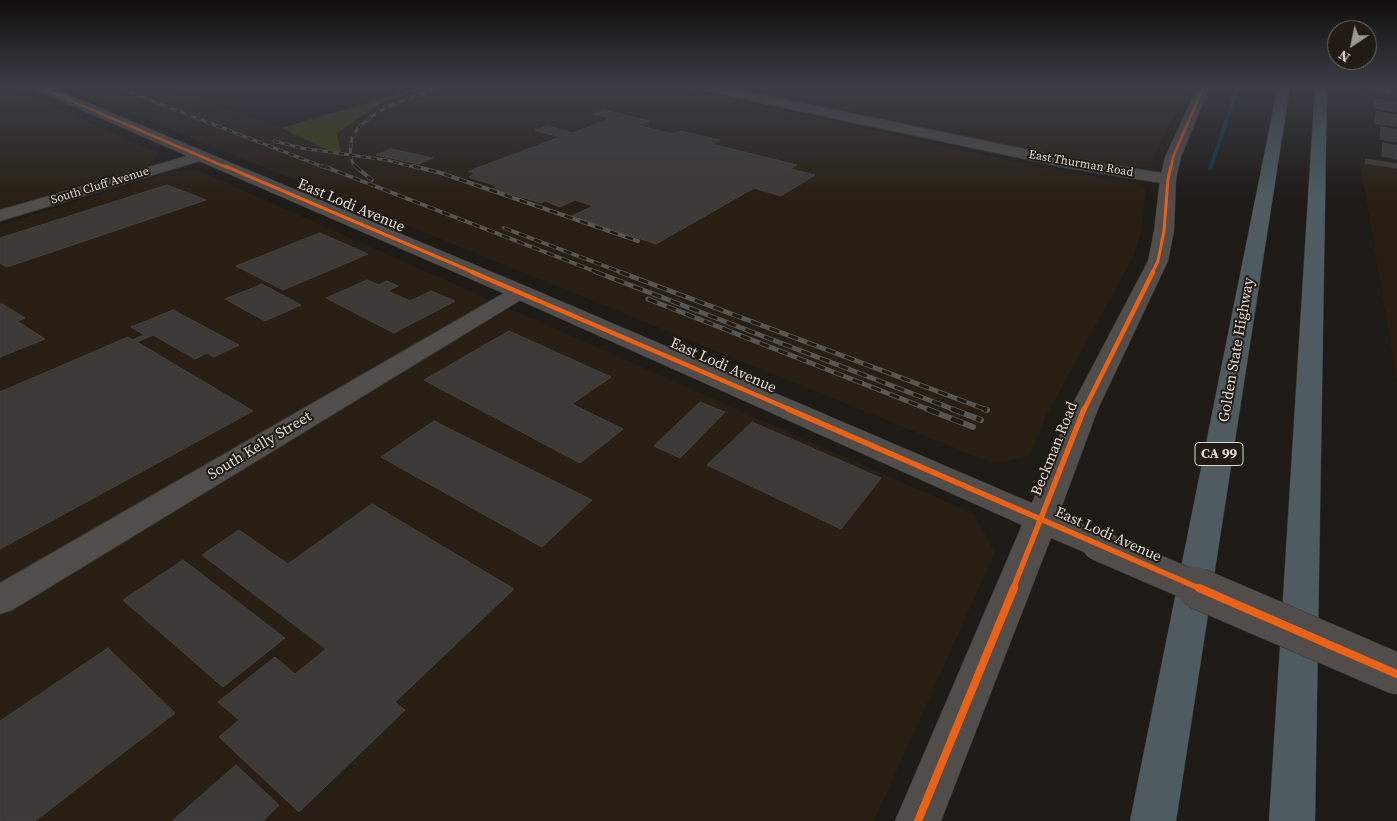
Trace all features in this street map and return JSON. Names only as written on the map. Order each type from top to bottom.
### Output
[{"type":"highway","name":"Golden State Highway","points":[[1153,821],[1277,124]]},
{"type":"highway","points":[[1292,821],[1319,124]]},
{"type":"street","name":"East Lodi Avenue","points":[[127,124],[520,292],[1397,674]]},
{"type":"street","name":"East Thurman Road","points":[[884,124],[1054,160],[1168,178]]},
{"type":"street","name":"Beckman Road","points":[[918,821],[1028,553],[1084,409],[1158,261],[1164,231],[1168,178],[1177,144],[1186,124]]},
{"type":"street","name":"South Cluff Avenue","points":[[0,216],[201,156]]},
{"type":"street","name":"South Kelly Street","points":[[0,600],[520,292]]},
{"type":"shaded area","points":[[0,124],[93,124],[160,154],[146,166],[0,209]]},
{"type":"shaded area","points":[[158,124],[271,124],[342,157],[337,135],[350,124],[845,124],[1059,171],[1134,183],[1146,188],[1141,232],[1132,259],[1046,416],[1029,456],[994,464]]},
{"type":"shaded area","points":[[906,124],[1169,124],[1160,142],[1151,167],[1133,168],[1050,154]]},
{"type":"shaded area","points":[[1360,162],[1397,168],[1397,382]]},
{"type":"shaded area","points":[[197,170],[974,514],[995,552],[874,821],[0,821],[0,225],[167,173]]},
{"type":"green space","points":[[294,124],[350,124],[337,134],[342,157],[281,128]]},
{"type":"building","points":[[595,124],[639,124],[637,125],[673,134],[680,131],[720,140],[712,144],[797,165],[790,169],[815,175],[781,196],[754,188],[656,244],[572,216],[593,206],[575,200],[560,207],[545,201],[541,203],[493,189],[497,186],[469,177],[475,173],[469,171],[560,137],[535,130],[547,126],[573,133]]},
{"type":"building","points":[[1381,127],[1397,130],[1397,142],[1380,139]]},
{"type":"building","points":[[1383,143],[1397,146],[1397,159],[1382,156]]},
{"type":"building","points":[[391,149],[433,158],[419,164],[376,155]]},
{"type":"building","points":[[1366,159],[1397,164],[1397,168],[1365,163]]},
{"type":"building","points":[[167,185],[206,200],[7,267],[0,263],[0,238]]},
{"type":"building","points":[[320,233],[368,254],[283,290],[236,266]]},
{"type":"building","points":[[367,280],[379,285],[387,281],[398,286],[388,291],[410,301],[431,291],[455,301],[394,333],[326,298]]},
{"type":"building","points":[[262,284],[301,305],[265,321],[225,299]]},
{"type":"building","points":[[2,304],[25,318],[17,321],[45,339],[0,357],[0,305]]},
{"type":"building","points":[[173,310],[239,345],[214,357],[207,353],[195,359],[153,335],[137,342],[253,411],[0,549],[0,392],[128,337],[132,340],[144,335],[131,327]]},
{"type":"building","points":[[509,331],[611,377],[572,404],[623,429],[580,463],[424,380]]},
{"type":"building","points":[[700,402],[725,412],[680,458],[654,446]]},
{"type":"building","points":[[434,421],[592,500],[542,547],[381,457]]},
{"type":"building","points":[[752,422],[881,478],[841,529],[707,465]]},
{"type":"building","points":[[372,504],[514,589],[395,702],[405,710],[299,812],[219,737],[239,720],[218,702],[275,657],[295,674],[326,649],[202,555],[239,530],[288,564]]},
{"type":"building","points":[[183,560],[285,638],[223,687],[123,600]]},
{"type":"building","points":[[108,648],[175,713],[35,821],[0,821],[0,721]]},
{"type":"building","points":[[236,765],[279,805],[263,821],[172,821]]},
{"type":"waterway","points":[[1210,169],[1225,124]]},
{"type":"railway","points":[[213,124],[326,168]]},
{"type":"railway","points":[[350,155],[352,138],[362,124]]},
{"type":"railway","points":[[274,141],[301,148],[350,155]]},
{"type":"railway","points":[[350,155],[386,160],[418,168]]},
{"type":"railway","points":[[350,155],[355,166]]},
{"type":"railway","points":[[323,166],[599,273]]},
{"type":"railway","points":[[355,166],[372,180]]},
{"type":"railway","points":[[413,166],[441,173],[638,241]]},
{"type":"railway","points":[[504,228],[623,273]]},
{"type":"railway","points":[[596,272],[955,410]]},
{"type":"railway","points":[[620,272],[987,410],[984,409]]},
{"type":"railway","points":[[648,299],[930,410]]},
{"type":"railway","points":[[927,409],[973,427]]},
{"type":"railway","points":[[952,409],[981,420]]},
{"type":"cycle path","points":[[127,124],[520,292],[1397,674]]},
{"type":"cycle path","points":[[918,821],[1028,553],[1084,409],[1158,261],[1164,231],[1168,179],[1173,157],[1187,124]]}]
